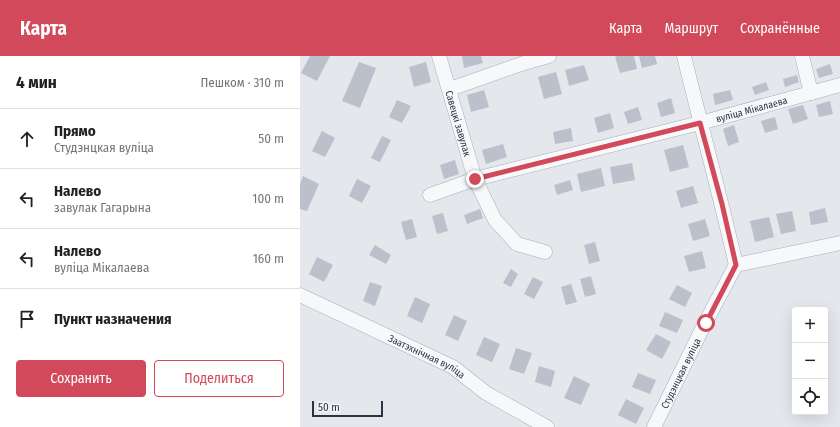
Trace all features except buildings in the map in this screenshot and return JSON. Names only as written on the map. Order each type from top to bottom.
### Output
[{"type":"street","name":"Савецкі завулак","points":[[439,56],[450,89],[475,179],[495,220],[517,244],[545,252]]},
{"type":"street","points":[[450,89],[524,59],[549,56]]},
{"type":"street","points":[[684,56],[736,265],[840,243]]},
{"type":"street","points":[[802,56],[811,93]]},
{"type":"street","name":"вуліца Мікалаева","points":[[430,195],[475,179],[700,123],[840,86]]},
{"type":"street","name":"Студэнцкая вуліца","points":[[654,427],[736,265]]},
{"type":"street","name":"Заатэхнічная вуліца","points":[[300,295],[453,367],[486,393],[547,427]]},
{"type":"route","points":[[475,179],[700,123],[722,204],[736,265],[706,323]]}]
